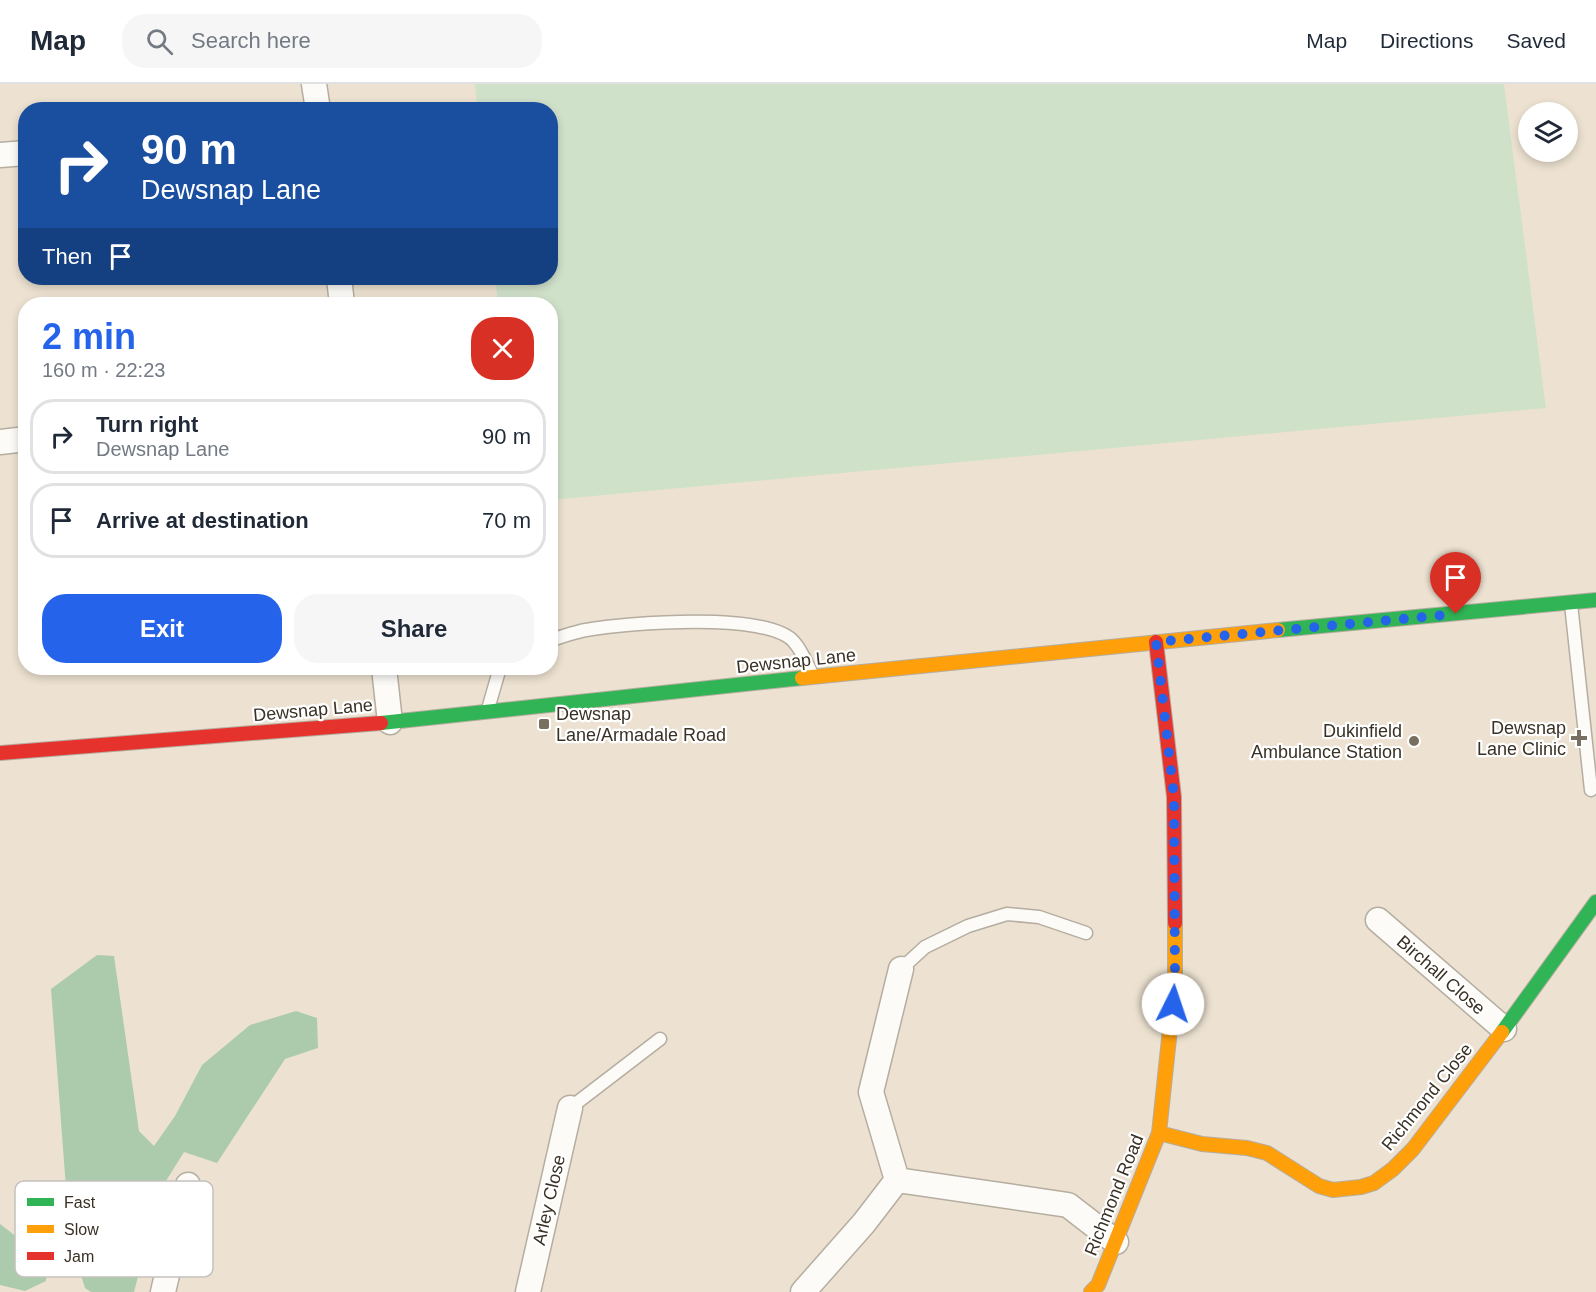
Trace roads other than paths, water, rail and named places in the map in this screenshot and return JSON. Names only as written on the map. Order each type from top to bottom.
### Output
[{"type":"street","points":[[314,84],[317,102]]},
{"type":"street","points":[[0,155],[18,154]]},
{"type":"street","points":[[0,442],[18,441]]},
{"type":"street","name":"Dewsnap Lane","points":[[0,753],[390,722],[1156,642],[1596,600]]},
{"type":"street","name":"Richmond Road","points":[[1091,1292],[1098,1285],[1159,1133],[1175,982],[1174,797],[1156,642]]},
{"type":"street","points":[[385,675],[390,722]]},
{"type":"street","name":"Richmond Close","points":[[1159,1133],[1202,1144],[1247,1148],[1267,1153],[1319,1186],[1333,1190],[1374,1183],[1393,1169],[1413,1149],[1596,902]]},
{"type":"street","name":"Birchall Close","points":[[1378,920],[1504,1029]]},
{"type":"street","points":[[897,1180],[871,1092],[902,969]]},
{"type":"street","name":"Arley Close","points":[[528,1292],[570,1108]]},
{"type":"street","points":[[897,1180],[1068,1204],[1116,1242]]},
{"type":"street","points":[[803,1292],[864,1223],[897,1180]]},
{"type":"street","points":[[163,1292],[167,1277]]},
{"type":"lane","points":[[1571,603],[1591,790]]},
{"type":"lane","points":[[558,638],[584,631],[640,623],[740,624],[774,629],[794,641],[814,678]]},
{"type":"lane","points":[[488,710],[498,675]]},
{"type":"lane","points":[[902,969],[925,947],[969,926],[1007,914],[1039,917],[1086,933]]},
{"type":"lane","points":[[570,1108],[660,1039]]},
{"type":"place","name":"Dewsnap Lane/Armadale Road","points":[[544,724]]},
{"type":"place","name":"Dewsnap Lane Clinic","points":[[1579,738]]},
{"type":"place","name":"Dukinfield Ambulance Station","points":[[1414,741]]}]
